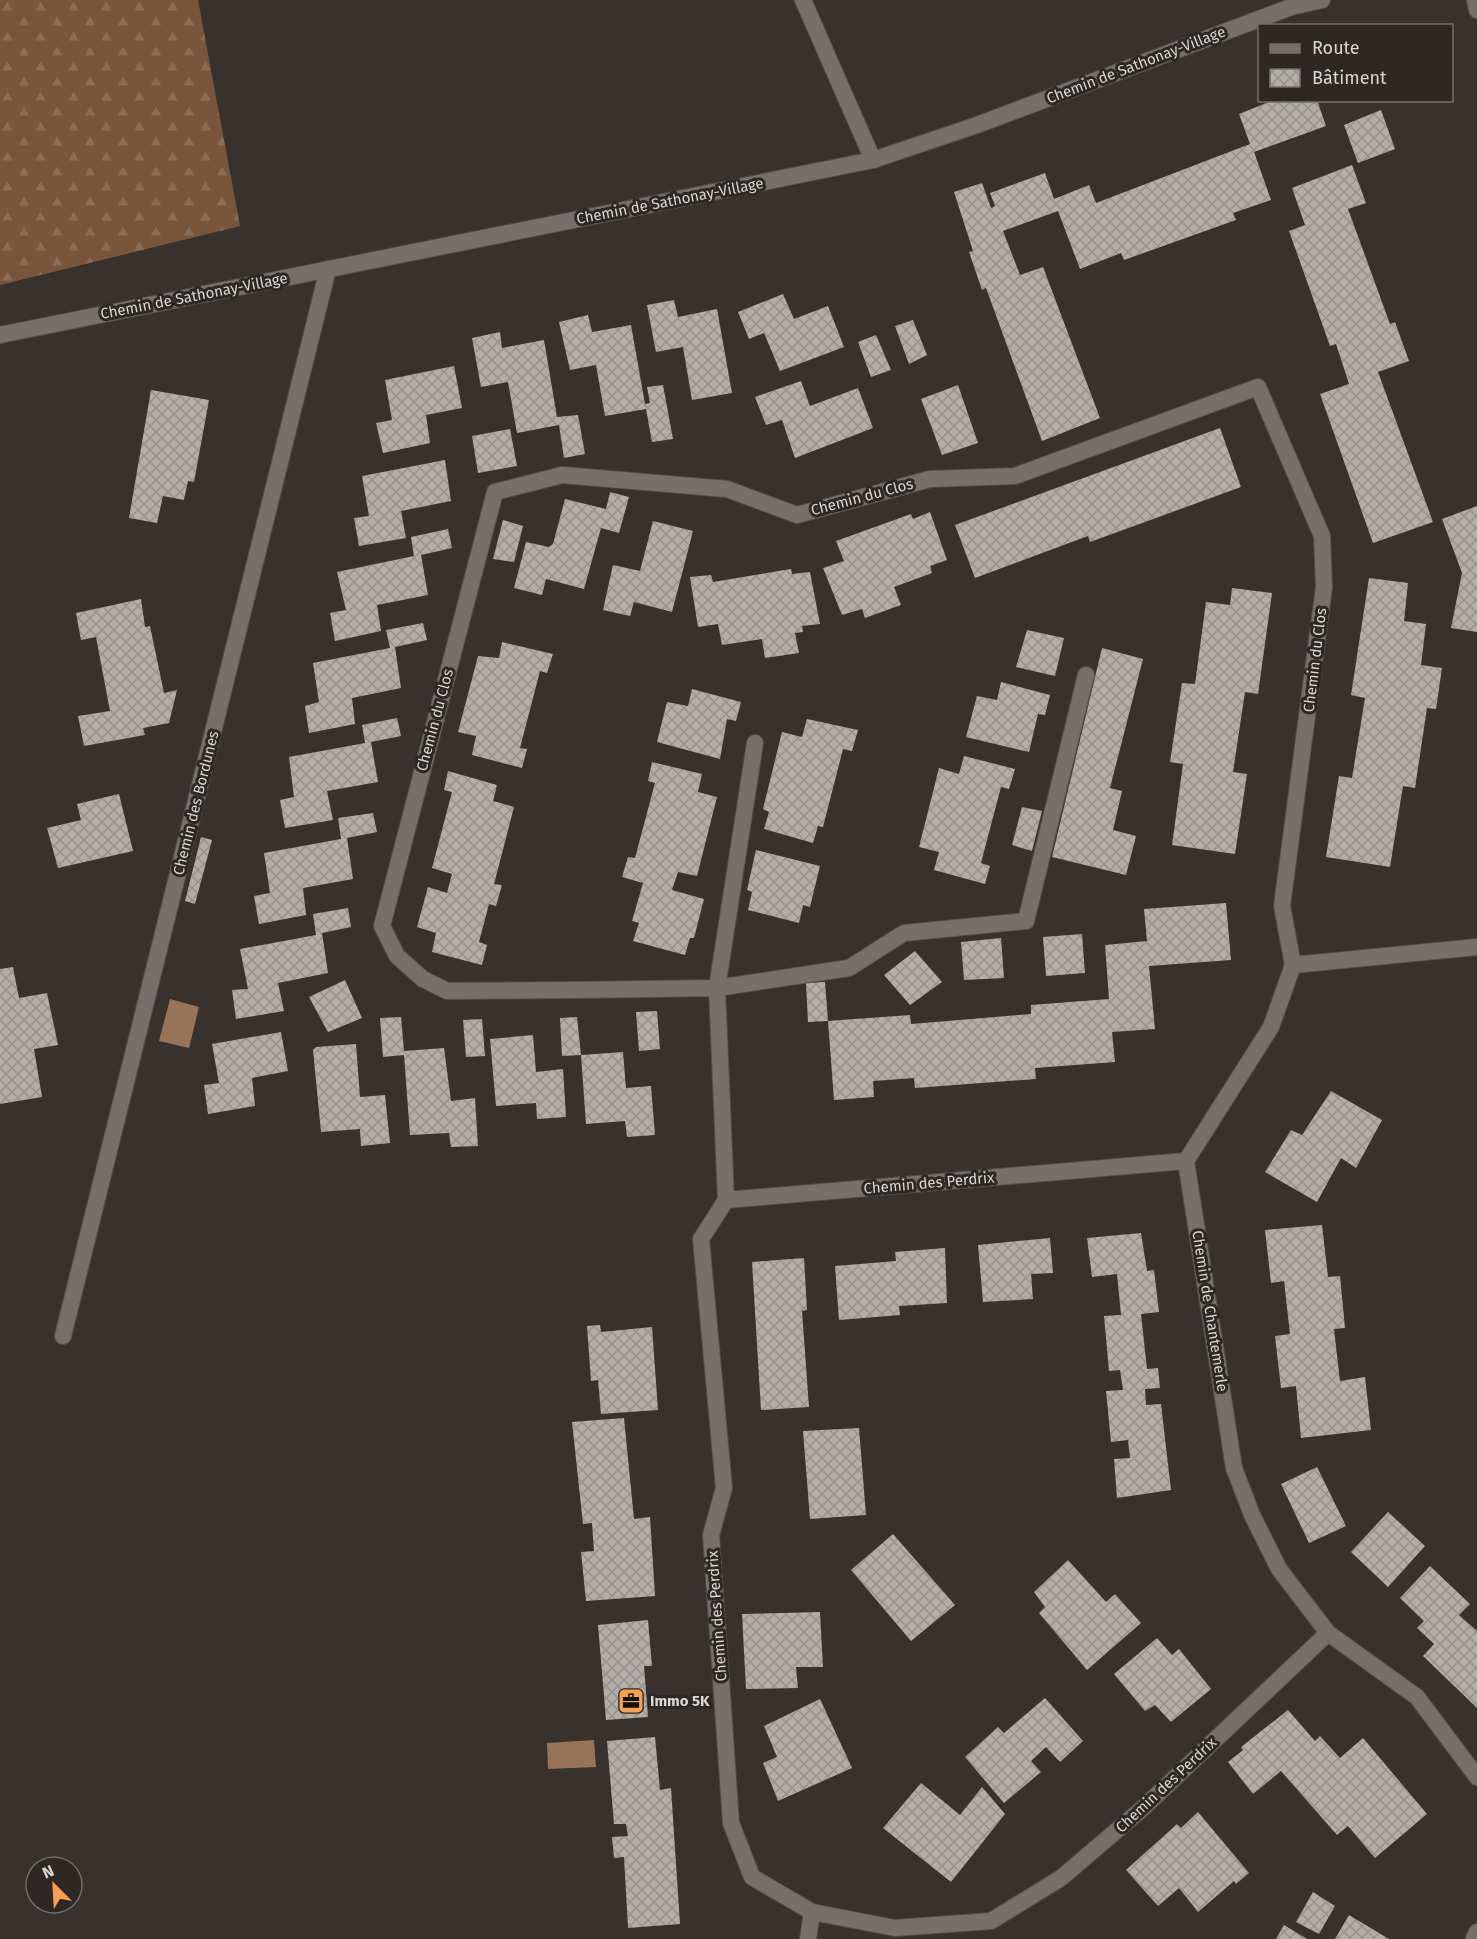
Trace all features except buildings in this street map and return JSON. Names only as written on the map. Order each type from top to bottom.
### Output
[{"type":"street","points":[[803,0],[873,160]]},
{"type":"street","name":"Chemin de Sathonay-Village","points":[[0,335],[873,160],[977,125],[1291,7],[1322,0]]},
{"type":"street","points":[[1475,0],[1477,10]]},
{"type":"street","name":"Chemin des Bordunes","points":[[63,1336],[328,269]]},
{"type":"street","name":"Chemin du Clos","points":[[1086,675],[1026,921],[904,933],[849,968],[717,988],[447,991],[423,979],[397,956],[382,926],[495,492],[562,475],[727,489],[797,515],[930,479],[1015,476],[1258,387],[1322,536],[1324,587],[1282,906],[1293,965]]},
{"type":"street","points":[[726,1200],[717,988],[755,743]]},
{"type":"street","points":[[1186,1161],[1271,1027],[1293,965],[1477,947]]},
{"type":"street","name":"Chemin des Perdrix","points":[[1186,1161],[726,1200],[701,1239],[724,1488],[711,1535],[731,1823],[752,1877],[812,1912],[896,1928],[991,1921],[1061,1878],[1143,1808],[1328,1633]]},
{"type":"street","name":"Chemin de Chantemerle","points":[[1186,1161],[1234,1468],[1252,1515],[1280,1569],[1328,1633],[1417,1697],[1477,1778]]},
{"type":"street","points":[[808,1939],[812,1912]]},
{"type":"street","points":[[1474,1939],[1477,1932]]},
{"type":"green space","points":[[0,0],[198,0],[240,226],[0,285]]},
{"type":"shaded area","points":[[170,999],[199,1007],[189,1048],[159,1041]]},
{"type":"shaded area","points":[[594,1740],[596,1767],[548,1769],[547,1743]]},
{"type":"place","name":"Immo 5K","points":[[631,1701]]}]
